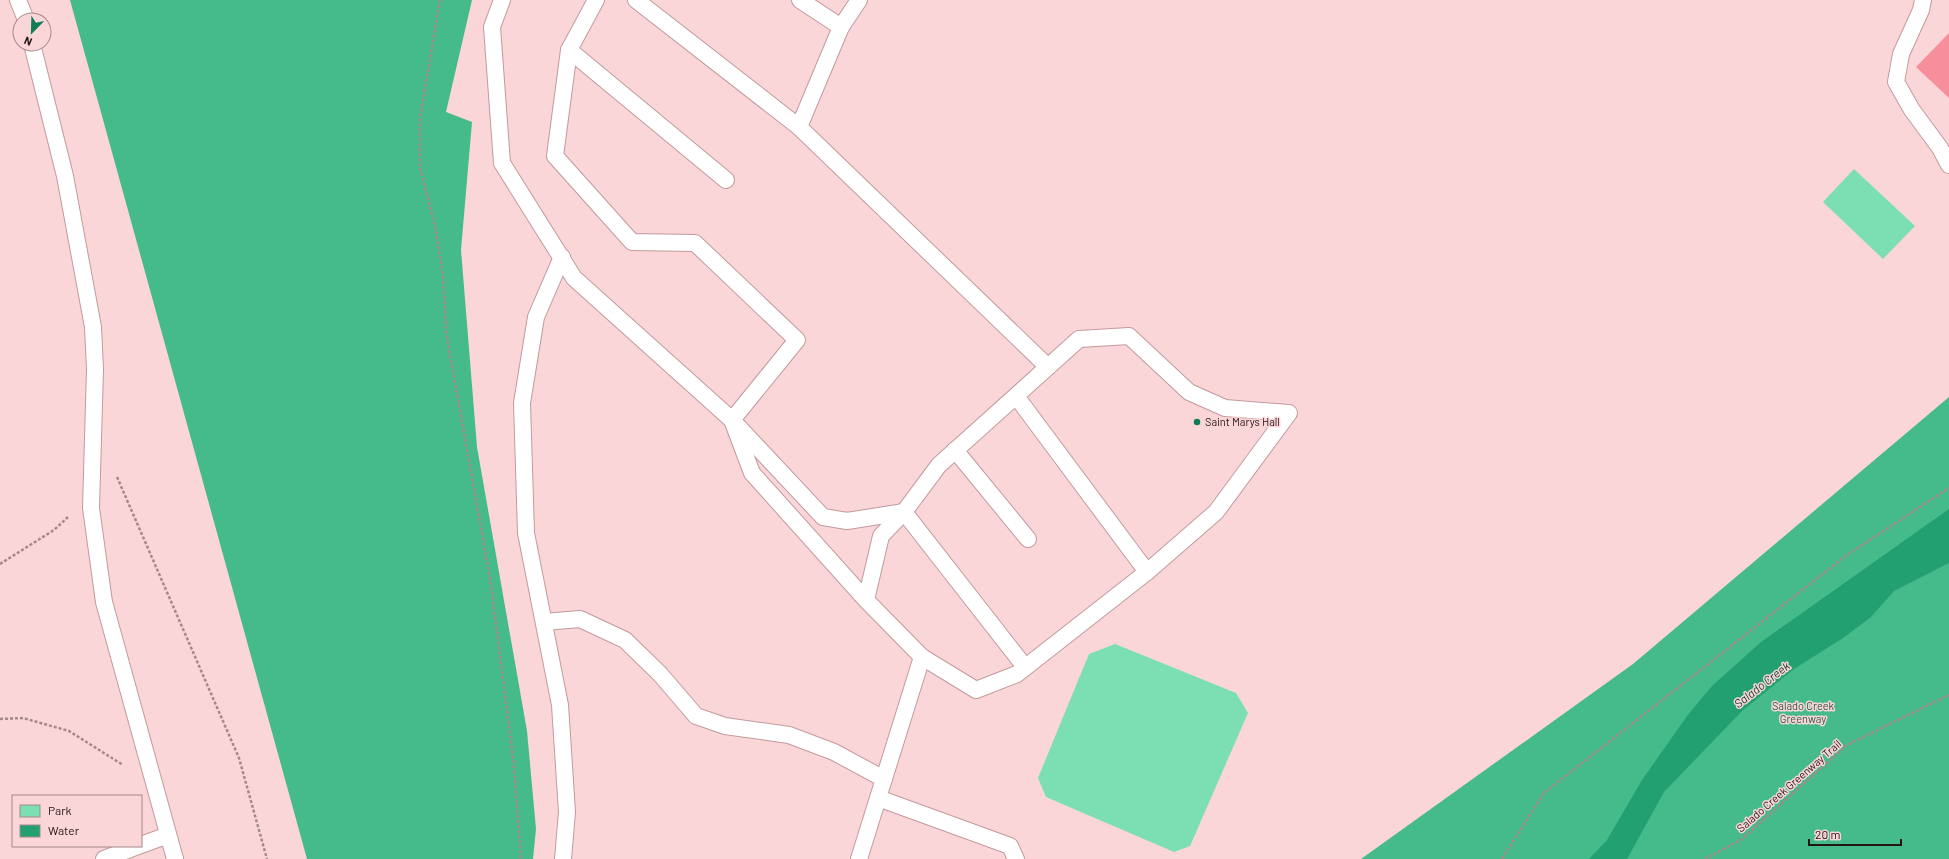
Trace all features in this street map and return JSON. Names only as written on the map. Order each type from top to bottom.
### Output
[{"type":"lane","points":[[18,0],[23,12]]},
{"type":"lane","points":[[502,0],[492,27],[502,163],[574,278],[732,420],[823,517],[847,521],[904,512]]},
{"type":"lane","points":[[596,0],[569,50],[555,156],[632,242],[695,243],[797,340],[732,420]]},
{"type":"lane","points":[[636,0],[799,127],[1048,367]]},
{"type":"lane","points":[[800,0],[841,27]]},
{"type":"lane","points":[[799,127],[841,27],[860,0]]},
{"type":"lane","points":[[1923,0],[1921,10],[1901,54],[1896,82],[1912,110],[1940,148],[1949,165]]},
{"type":"lane","points":[[569,50],[726,180]]},
{"type":"lane","points":[[34,52],[65,176],[93,327],[95,369],[91,508],[104,602],[175,859]]},
{"type":"lane","points":[[562,257],[536,317],[522,403],[526,533],[560,705],[567,812],[564,859]]},
{"type":"lane","points":[[732,420],[752,474],[866,600],[922,657],[976,690],[1017,674],[1147,572],[1216,512],[1289,413],[1224,408],[1189,392],[1129,336],[1079,339],[939,465],[904,512],[881,536],[866,600]]},
{"type":"lane","points":[[1016,396],[1147,572]]},
{"type":"lane","points":[[955,450],[1028,539]]},
{"type":"lane","points":[[904,512],[1025,667]]},
{"type":"lane","points":[[544,622],[580,619],[625,640],[660,674],[696,716],[725,726],[789,735],[834,752],[884,779]]},
{"type":"lane","points":[[859,859],[922,657]]},
{"type":"lane","points":[[878,798],[1010,846],[1016,859]]},
{"type":"lane","points":[[142,845],[168,835]]},
{"type":"lane","points":[[104,859],[135,847]]},
{"type":"path","points":[[440,0],[420,120],[420,167],[436,230],[442,276],[447,337],[491,584],[514,766],[521,859]]},
{"type":"path","points":[[116,473],[240,758],[267,859]]},
{"type":"path","points":[[1502,859],[1544,792],[1847,555],[1949,488]]},
{"type":"path","points":[[0,564],[54,530],[91,496]]},
{"type":"path","name":"Salado Creek Greenway Trail","points":[[1705,859],[1741,840],[1847,746],[1949,695]]},
{"type":"path","points":[[0,719],[23,718],[69,731],[154,784]]},
{"type":"green space","points":[[70,0],[472,0],[446,112],[472,122],[461,250],[477,447],[527,731],[536,829],[533,859],[307,859]]},
{"type":"green space","points":[[1854,169],[1915,226],[1883,259],[1823,202]]},
{"type":"green space","name":"Salado Creek Greenway","points":[[1949,397],[1949,859],[1361,859],[1633,664]]},
{"type":"green space","points":[[1115,644],[1236,693],[1248,713],[1190,846],[1174,852],[1046,797],[1038,778],[1089,654]]},
{"type":"water","name":"Salado Creek","points":[[1949,509],[1949,563],[1894,591],[1871,617],[1843,638],[1794,669],[1742,711],[1664,792],[1627,859],[1589,859],[1607,840],[1642,780],[1687,716],[1712,686],[1761,642]]},
{"type":"building","points":[[1949,33],[1949,98],[1916,67]]},
{"type":"place","name":"Saint Marys Hall","points":[[1197,422]]}]
